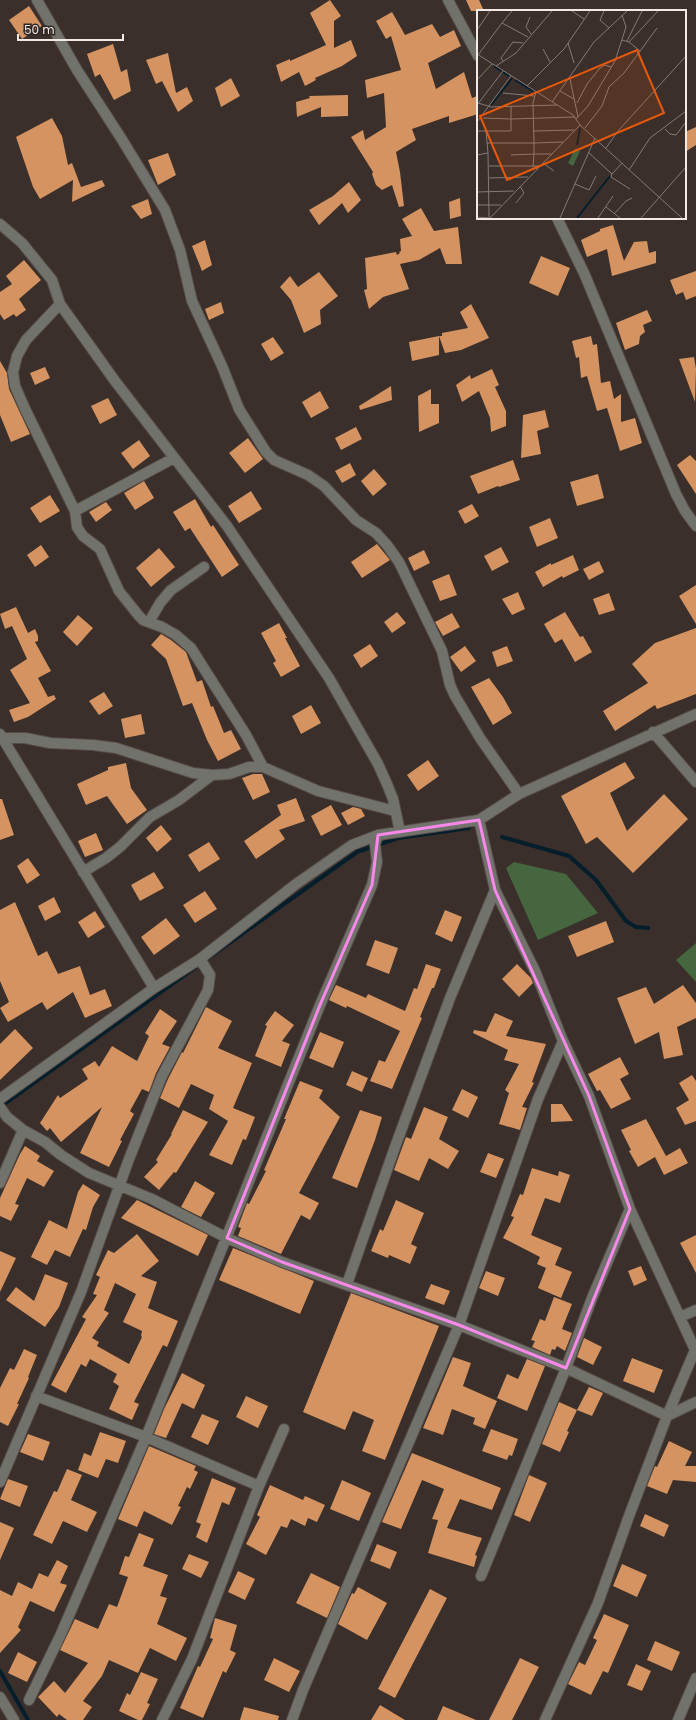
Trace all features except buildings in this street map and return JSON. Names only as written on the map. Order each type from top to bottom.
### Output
[{"type":"street","points":[[37,0],[77,70],[165,210],[180,250],[192,301],[222,366],[239,409],[266,452],[274,460],[308,475],[324,486],[356,520],[376,533],[387,545],[399,562],[442,651],[450,685],[455,696],[480,738],[519,794]]},
{"type":"street","points":[[448,0],[477,54]]},
{"type":"street","points":[[558,219],[584,273],[676,494],[685,511],[696,526]]},
{"type":"street","points":[[0,224],[22,243],[52,280],[60,304],[85,336],[115,381],[174,458],[197,484],[228,526],[329,678],[378,764],[393,799],[400,832]]},
{"type":"street","points":[[60,304],[26,340],[17,356],[12,372],[15,386],[25,409],[75,511],[77,527],[83,536],[100,549],[119,591],[139,616],[176,635],[191,648],[246,735],[263,767]]},
{"type":"street","points":[[75,511],[174,458]]},
{"type":"street","points":[[149,622],[160,603],[171,590],[204,567]]},
{"type":"street","points":[[0,1099],[154,988],[201,962],[296,884],[352,845],[400,832],[479,820],[519,794],[653,732],[696,714]]},
{"type":"street","points":[[653,732],[696,782]]},
{"type":"street","points":[[1,736],[25,738],[50,744],[93,745],[116,748],[192,773],[212,775],[229,774],[249,767],[263,767],[318,791],[395,811]]},
{"type":"street","points":[[1,736],[154,988]]},
{"type":"street","points":[[83,872],[106,858],[120,847],[150,817],[179,800],[212,775]]},
{"type":"street","points":[[479,820],[495,890],[534,971],[563,1041],[589,1096],[630,1209],[696,1351],[667,1416],[598,1603],[545,1720]]},
{"type":"street","points":[[29,1700],[61,1634],[146,1437],[227,1238],[264,1140],[372,885],[377,862],[376,839]]},
{"type":"street","points":[[347,1284],[394,1147],[450,998],[495,890]]},
{"type":"street","points":[[0,1482],[81,1292],[120,1187],[129,1158],[162,1076],[208,990],[210,974],[201,962]]},
{"type":"street","points":[[292,1720],[303,1690],[459,1325],[538,1100],[563,1041]]},
{"type":"street","points":[[0,1107],[22,1130],[45,1142],[79,1167],[120,1187],[152,1199],[227,1238],[282,1262],[459,1325],[566,1368],[667,1416]]},
{"type":"street","points":[[0,1183],[22,1130]]},
{"type":"street","points":[[481,1576],[566,1368],[592,1298],[630,1209]]},
{"type":"street","points":[[680,1317],[696,1310]]},
{"type":"street","points":[[36,1396],[146,1437],[259,1486]]},
{"type":"street","points":[[667,1416],[696,1402]]},
{"type":"street","points":[[162,1720],[192,1659],[259,1486],[284,1429]]},
{"type":"street","points":[[678,1720],[696,1678]]},
{"type":"street","points":[[0,1697],[14,1720]]},
{"type":"highlighted area","points":[[479,820],[495,890],[589,1096],[630,1209],[566,1368],[459,1325],[282,1262],[227,1238],[320,1005],[372,885],[378,835]]},
{"type":"green space","points":[[514,862],[566,874],[598,913],[538,940],[506,868]]},
{"type":"green space","points":[[696,943],[696,982],[676,960]]},
{"type":"waterway","points":[[0,1107],[357,852],[398,838],[469,828]]},
{"type":"waterway","points":[[502,837],[569,856],[596,880],[626,921],[636,927],[648,928]]},
{"type":"waterway","points":[[0,1671],[28,1720]]}]
